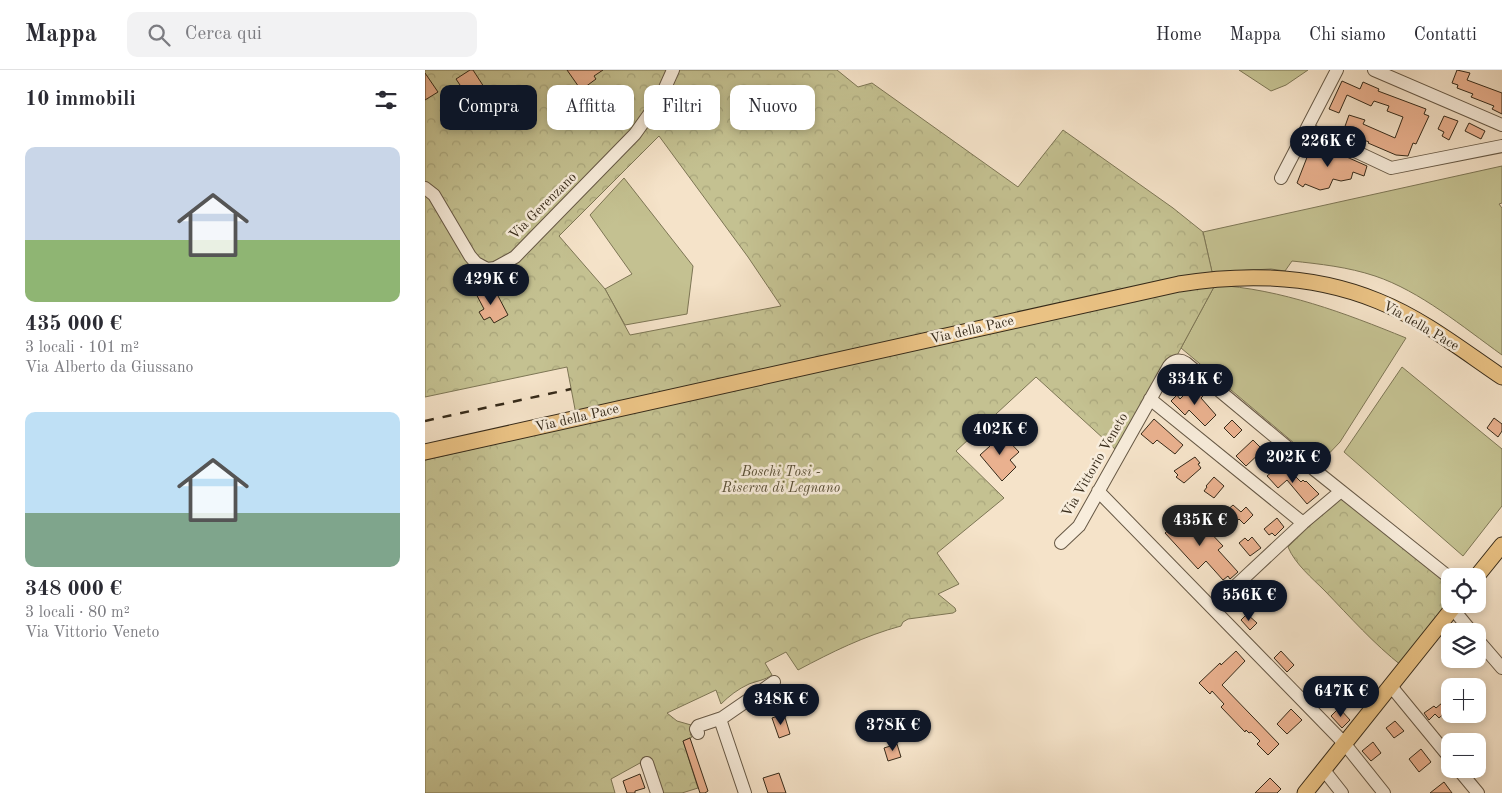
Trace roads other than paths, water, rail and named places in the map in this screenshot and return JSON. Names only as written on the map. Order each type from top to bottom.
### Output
[{"type":"main road","name":"Via della Pace","points":[[425,452],[1179,284],[1223,278],[1270,277],[1304,281],[1333,287],[1379,301],[1424,324],[1502,377]]},
{"type":"main road","points":[[1483,568],[1502,545]]},
{"type":"main road","points":[[1305,793],[1448,613]]},
{"type":"street","name":"Via Gerenzano","points":[[425,188],[434,195],[476,263],[487,269],[504,264],[515,257],[635,134],[660,99],[673,70]]},
{"type":"street","points":[[1281,178],[1337,70]]},
{"type":"street","points":[[1374,70],[1502,125]]},
{"type":"street","points":[[1308,128],[1391,168],[1502,146]]},
{"type":"street","name":"Via Vittorio Veneto","points":[[1061,543],[1079,526],[1172,363],[1183,361],[1441,571]]},
{"type":"street","points":[[1150,399],[1303,523]]},
{"type":"street","points":[[1098,491],[1344,743],[1384,793]]},
{"type":"street","points":[[1229,592],[1303,523],[1341,491]]},
{"type":"street","points":[[1486,649],[1502,668]]},
{"type":"street","points":[[698,733],[698,726],[722,718],[774,682]]},
{"type":"street","points":[[1390,685],[1441,747]]},
{"type":"street","points":[[722,718],[721,722],[745,793]]},
{"type":"street","points":[[647,763],[657,793]]},
{"type":"street","points":[[1323,770],[1342,793]]},
{"type":"street","points":[[1466,778],[1478,793]]},
{"type":"railway","points":[[425,421],[571,389]]},
{"type":"park label","name":"Boschi Tosi - Riserva di Legnano","points":[[781,480]]}]
